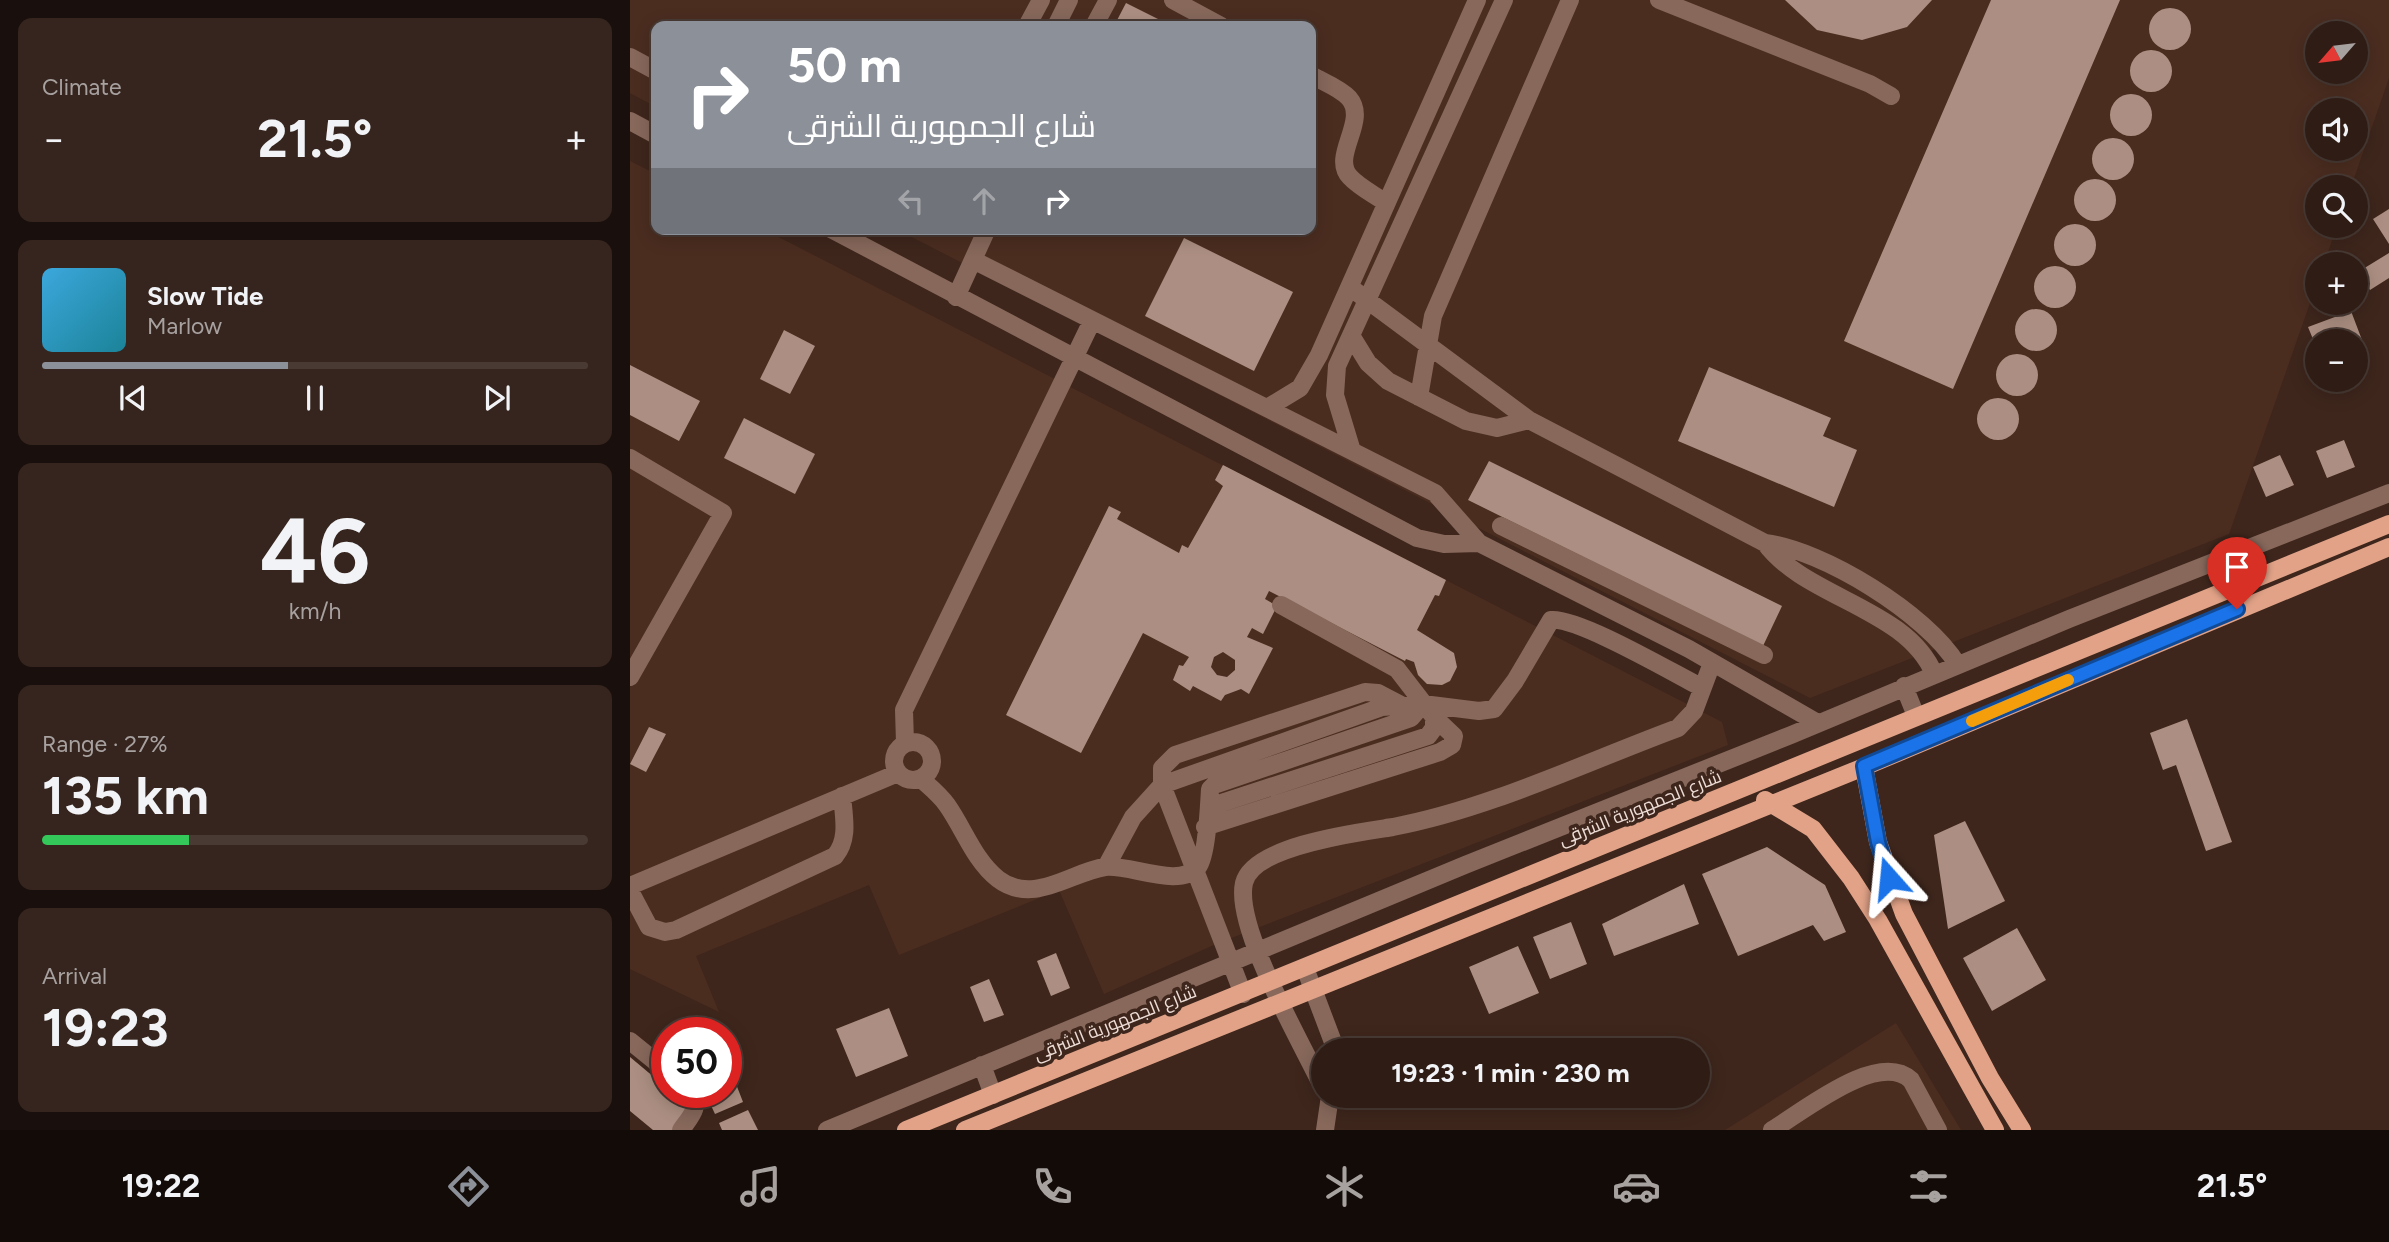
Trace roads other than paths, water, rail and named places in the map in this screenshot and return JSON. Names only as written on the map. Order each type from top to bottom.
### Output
[{"type":"main road","name":"شارع الجمهورية الشرقى","points":[[906,1130],[2389,524]]},
{"type":"main road","points":[[965,1130],[1911,747],[2389,547]]},
{"type":"main road","points":[[1909,719],[1911,747]]},
{"type":"main road","points":[[1864,766],[1878,842],[1894,890],[1990,1078],[2022,1130]]},
{"type":"main road","points":[[1755,784],[1768,805],[1797,818],[1813,829],[1851,878],[1878,920],[1995,1130]]},
{"type":"main road","points":[[1970,1089],[1990,1078]]},
{"type":"street","points":[[1030,21],[1041,0]]},
{"type":"street","points":[[1058,21],[1069,0]]},
{"type":"street","points":[[1097,21],[1108,0]]},
{"type":"street","points":[[1173,0],[1212,21]]},
{"type":"street","points":[[1267,408],[1300,388],[1351,288],[1477,0]]},
{"type":"street","points":[[1352,451],[1335,396],[1337,366],[1504,0]]},
{"type":"street","points":[[1419,397],[1426,346],[1443,292],[1570,0]]},
{"type":"street","points":[[1659,0],[1870,84],[1891,96]]},
{"type":"street","points":[[630,57],[651,68]]},
{"type":"street","points":[[1451,58],[1474,67]]},
{"type":"street","points":[[1316,78],[1349,98],[1354,109],[1345,169],[1349,177],[1386,203]]},
{"type":"street","points":[[630,121],[651,132]]},
{"type":"street","points":[[842,235],[1417,538],[1444,544],[1479,543]]},
{"type":"street","points":[[956,297],[984,235]]},
{"type":"street","points":[[973,260],[1435,493],[1479,543],[1689,649],[1816,722]]},
{"type":"street","points":[[1351,288],[1529,421],[1765,543],[1790,547],[1885,596],[1932,632],[1957,664]]},
{"type":"street","points":[[898,773],[894,756],[905,743],[904,710],[1092,321]]},
{"type":"street","points":[[1352,337],[1377,373],[1419,397],[1481,426],[1505,427],[1529,421]]},
{"type":"street","points":[[630,458],[723,513],[630,677]]},
{"type":"street","points":[[827,1130],[1230,962],[1791,735],[1816,722],[1957,664],[2389,492]]},
{"type":"street","points":[[1501,526],[1764,655]]},
{"type":"street","points":[[1765,543],[1780,559],[1875,617],[1914,645],[1926,658],[1934,674]]},
{"type":"street","points":[[1205,827],[1440,752],[1455,742],[1454,736],[1429,710],[1397,669],[1282,606]]},
{"type":"street","points":[[1243,994],[1162,785],[1162,768],[1181,753],[1365,692],[1378,693],[1401,705],[1429,710],[1494,709],[1515,681],[1551,620],[1567,622],[1701,687]]},
{"type":"street","points":[[1614,643],[1630,634],[1630,620]]},
{"type":"street","points":[[1689,649],[1701,623]]},
{"type":"street","points":[[1311,1063],[1279,1002],[1257,951],[1245,905],[1245,879],[1270,859],[1307,842],[1394,827],[1465,808],[1678,728],[1695,711],[1701,687],[1713,663]]},
{"type":"street","points":[[1904,686],[1909,719]]},
{"type":"street","points":[[921,779],[947,804],[984,865],[1000,881],[1017,887],[1038,888],[1106,867],[1177,877],[1194,871],[1202,861],[1210,789],[1214,785],[1429,710]]},
{"type":"street","points":[[842,796],[845,834],[843,847],[835,856],[676,930],[665,932],[649,927],[630,888],[842,796],[898,773],[912,780],[921,779],[932,766],[932,757],[922,744],[905,743]]},
{"type":"street","points":[[1106,867],[1133,817],[1162,785]]},
{"type":"street","points":[[1306,968],[1332,1038]]},
{"type":"street","points":[[630,1041],[651,1058]]},
{"type":"street","points":[[982,1065],[993,1095]]},
{"type":"street","points":[[1772,1130],[1863,1076],[1887,1070],[1905,1074],[1911,1080],[1938,1130]]},
{"type":"street","points":[[681,1130],[696,1108]]},
{"type":"street","points":[[1325,1130],[1326,1108]]}]
